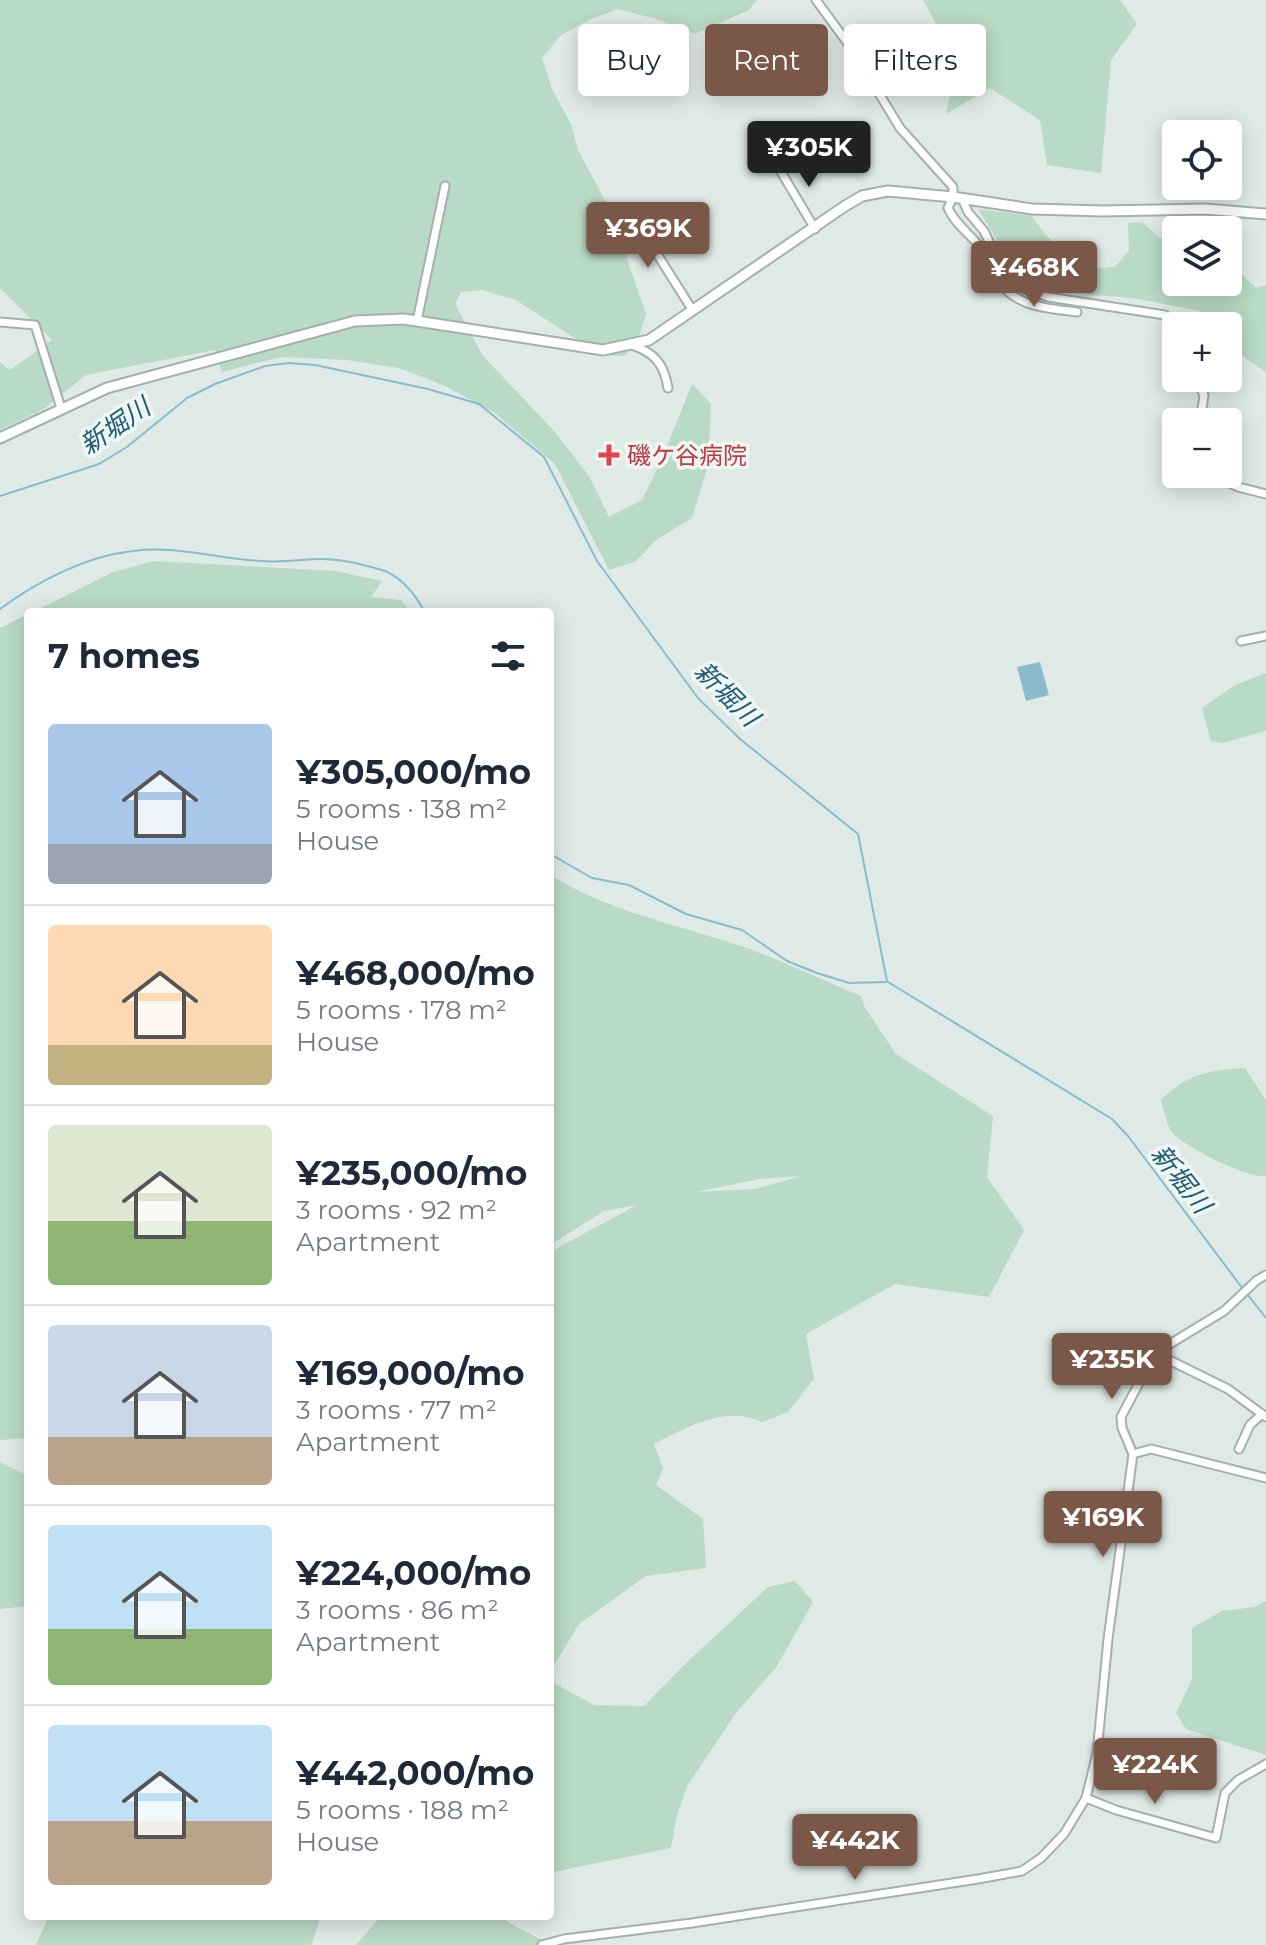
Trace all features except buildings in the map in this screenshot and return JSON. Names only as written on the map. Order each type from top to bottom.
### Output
[{"type":"street","points":[[816,0],[852,49],[900,128],[953,187],[957,197],[984,231],[1000,264],[1025,289],[1048,297],[1162,315]]},
{"type":"street","points":[[777,165],[815,229]]},
{"type":"street","points":[[417,321],[445,186]]},
{"type":"street","points":[[0,438],[107,388],[355,321],[417,321],[591,349],[632,345],[649,340],[862,196],[888,191],[957,197],[1032,209],[1205,209],[1266,214]]},
{"type":"street","points":[[957,197],[948,208],[953,220],[970,233],[1009,294],[1024,304],[1077,312]]},
{"type":"street","points":[[630,211],[693,311]]},
{"type":"street","points":[[0,322],[35,325],[61,408]]},
{"type":"street","points":[[632,345],[654,354],[668,388]]},
{"type":"street","points":[[1242,488],[1266,494]]},
{"type":"street","points":[[1241,641],[1266,636]]},
{"type":"street","points":[[542,1945],[564,1939],[692,1923],[1022,1871],[1041,1858],[1064,1834],[1086,1798],[1097,1753],[1108,1639],[1133,1454],[1122,1428],[1121,1417],[1155,1353],[1224,1311],[1266,1275]]},
{"type":"street","points":[[1155,1353],[1228,1389],[1264,1416],[1250,1425],[1239,1449]]},
{"type":"street","points":[[1133,1454],[1151,1449],[1266,1478]]},
{"type":"street","points":[[1086,1798],[1128,1814],[1216,1838],[1225,1793],[1238,1780],[1266,1764]]},
{"type":"green space","points":[[0,0],[757,0],[749,10],[717,24],[705,24],[705,29],[694,34],[689,32],[689,24],[669,24],[618,9],[578,24],[560,36],[542,58],[552,89],[571,124],[578,150],[609,208],[646,314],[637,343],[624,356],[602,356],[516,300],[482,290],[461,292],[455,304],[483,356],[554,431],[589,476],[609,517],[642,500],[692,384],[711,404],[708,465],[692,518],[656,540],[636,561],[609,570],[555,464],[495,413],[445,386],[399,368],[347,360],[281,357],[222,372],[215,350],[86,375],[44,409],[0,430],[0,362],[10,370],[52,340],[0,288]]},
{"type":"green space","points":[[923,0],[1120,0],[1137,24],[1111,60],[1101,173],[1047,165],[1040,120],[990,88],[986,90],[986,24],[936,24]]},
{"type":"green space","points":[[950,96],[976,96],[946,114]]},
{"type":"green space","points":[[978,209],[1032,216],[1064,253],[1093,268],[1116,266],[1129,250],[1128,223],[1142,222],[1162,238],[1162,296],[1242,296],[1242,274],[1256,288],[1266,285],[1266,372],[1242,354],[1242,312],[1201,312],[1133,298],[1093,295],[1037,282],[1002,248]]},
{"type":"green space","points":[[154,561],[336,571],[382,581],[371,597],[401,600],[408,608],[41,608],[113,572]]},
{"type":"green space","points":[[24,616],[24,1438],[0,1440],[0,628]]},
{"type":"green space","points":[[1266,673],[1266,731],[1222,743],[1211,741],[1202,708],[1235,685]]},
{"type":"green space","points":[[554,877],[591,897],[751,950],[861,996],[865,1008],[896,1054],[993,1116],[987,1177],[1024,1230],[989,1297],[895,1284],[806,1334],[814,1379],[788,1412],[762,1422],[734,1416],[707,1420],[654,1444],[663,1468],[656,1485],[703,1519],[706,1568],[646,1576],[579,1624],[554,1665],[554,1250],[637,1205],[604,1211],[554,1242]],"holes":[[[802,1176],[755,1189],[696,1192],[759,1179]]]},
{"type":"green space","points":[[1245,1068],[1266,1100],[1266,1176],[1231,1167],[1201,1153],[1178,1137],[1169,1128],[1161,1100],[1180,1084],[1199,1075]]},
{"type":"green space","points":[[0,1462],[24,1474],[24,1606],[0,1609]]},
{"type":"green space","points":[[795,1581],[813,1602],[777,1666],[736,1713],[687,1786],[677,1815],[671,1848],[554,1872],[554,1683],[594,1705],[644,1706],[768,1587]]},
{"type":"green space","points":[[1266,1601],[1266,1755],[1186,1729],[1176,1713],[1192,1679],[1192,1628],[1222,1611],[1255,1607]]},
{"type":"green space","points":[[47,1920],[320,1920],[311,1945],[36,1945]]},
{"type":"green space","points":[[378,1920],[504,1920],[551,1945],[356,1945]]},
{"type":"water","points":[[1040,662],[1049,695],[1026,701],[1017,667]]},
{"type":"waterway","name":"新堀川","points":[[0,496],[99,464],[127,447],[187,398],[265,366],[289,363],[315,365],[428,389],[479,404],[544,457],[597,561],[698,698],[740,739],[858,834],[887,981]]},
{"type":"waterway","points":[[0,609],[30,589],[80,564],[115,554],[149,550],[276,562],[322,559],[360,564],[395,577],[422,608]]},
{"type":"waterway","points":[[554,856],[592,878],[629,885],[686,914],[742,930],[787,961],[817,973],[849,983],[886,982]]},
{"type":"waterway","name":"新堀川","points":[[888,982],[1112,1119],[1243,1289]]},
{"type":"waterway","name":"新堀川","points":[[1247,1294],[1266,1318]]},
{"type":"place","name":"磯ケ谷病院","points":[[609,455]]}]
